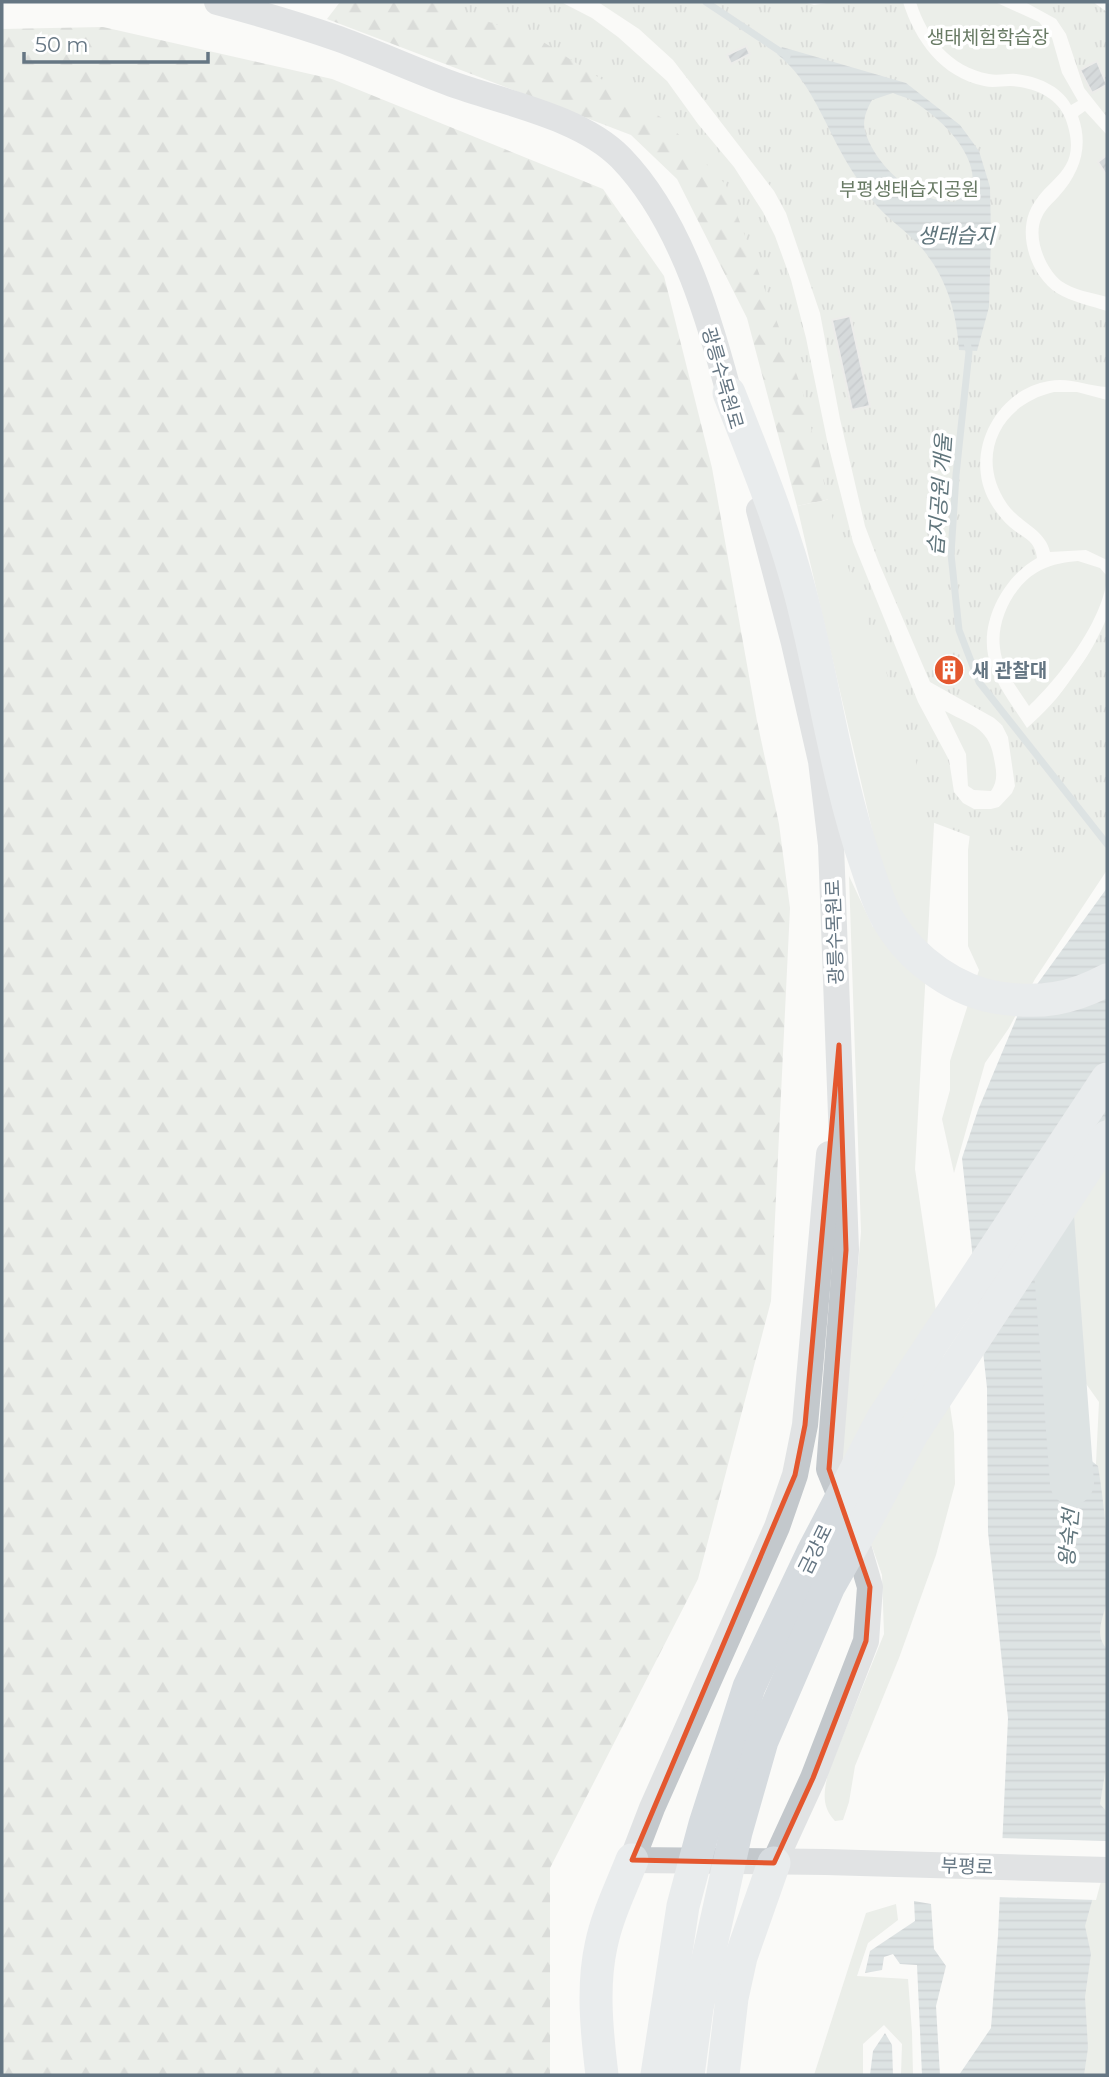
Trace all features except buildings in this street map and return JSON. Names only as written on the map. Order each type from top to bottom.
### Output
[{"type":"main road","points":[[729,393],[769,493],[800,592],[852,816],[878,897],[890,923],[908,946],[932,969],[982,996],[1030,1002],[1065,998],[1107,980]]},
{"type":"main road","name":"금강로","points":[[688,2075],[697,2008],[719,1906],[720,1828],[749,1687],[812,1554],[883,1418],[1107,1079]]},
{"type":"main road","name":"금강로","points":[[657,2075],[683,1906],[762,1741],[829,1586],[912,1434],[1107,1137]]},
{"type":"main road","points":[[602,2075],[596,2001],[601,1947],[614,1903],[632,1860]]},
{"type":"main road","points":[[723,2075],[732,1998],[741,1956],[774,1863]]},
{"type":"street","name":"광릉수목원로","points":[[217,2],[340,39],[450,83],[547,116],[587,133],[618,155],[641,180],[683,254],[700,299],[729,393],[794,643],[821,761],[831,845],[839,1045]]},
{"type":"street","points":[[632,1860],[652,1808],[777,1527],[795,1475],[805,1424],[839,1045]]},
{"type":"street","points":[[774,1863],[813,1778],[866,1641],[870,1587],[853,1528],[829,1469],[846,1250],[839,1045]]},
{"type":"street","name":"부평로","points":[[632,1860],[1107,1870]]},
{"type":"highlighted area","points":[[839,1045],[846,1250],[829,1469],[870,1587],[866,1641],[813,1778],[774,1863],[632,1860],[795,1475],[805,1425]]},
{"type":"green space","points":[[340,2],[516,2],[597,39],[733,182],[773,265],[835,498],[797,506],[747,318],[677,179],[631,135],[327,19]]},
{"type":"green space","name":"부평생태습지공원","points":[[429,2],[561,2],[592,18],[618,37],[667,81],[734,167],[763,212],[791,280],[853,542],[918,702],[949,760],[954,792],[963,803],[974,809],[999,807],[1012,793],[1015,786],[1008,737],[1002,725],[994,718],[930,682],[879,563],[865,526],[840,419],[820,313],[786,213],[774,191],[673,60],[639,29],[598,2],[804,2],[814,5],[834,2],[903,2],[923,43],[943,66],[955,75],[984,86],[1027,88],[1044,95],[1057,105],[1066,120],[1070,152],[1067,164],[1036,200],[1029,213],[1026,224],[1027,246],[1035,268],[1048,286],[1069,299],[1107,311],[1107,387],[1057,380],[1030,387],[1013,397],[999,411],[989,427],[980,464],[983,483],[996,512],[1031,543],[1037,558],[1015,576],[998,599],[988,627],[987,641],[994,675],[1027,728],[1073,677],[1107,617],[1107,827],[1088,855],[1006,850],[924,819],[914,749],[836,534],[802,389],[726,185],[665,120],[537,38]]},
{"type":"green space","name":"생태체험학습장","points":[[916,2],[995,2],[1039,22],[1052,38],[1062,73],[1078,101],[1071,105],[1055,87],[1032,77],[989,74],[963,65],[934,38]]},
{"type":"green space","points":[[1025,2],[1093,2],[1107,12],[1107,117],[1084,88],[1066,34],[1056,19]]},
{"type":"green space","points":[[103,27],[332,79],[603,189],[664,276],[712,468],[757,721],[779,824],[790,908],[771,1301],[698,1579],[550,1868],[550,2075],[2,2075],[2,29]]},
{"type":"green space","points":[[1085,111],[1107,135],[1107,297],[1077,289],[1061,281],[1045,260],[1039,242],[1039,225],[1044,214],[1066,187],[1077,168],[1083,138],[1078,116]]},
{"type":"green space","points":[[1054,392],[1077,392],[1107,400],[1107,560],[1086,550],[1050,552],[1043,537],[1012,511],[997,486],[993,451],[998,434],[1007,420],[1020,408],[1035,398]]},
{"type":"green space","points":[[835,498],[855,566],[938,752],[915,1169],[954,1433],[955,1484],[936,1555],[899,1658],[855,1766],[843,1820],[835,1821],[826,1804],[828,1773],[884,1634],[882,1575],[841,1458],[861,1232],[849,876],[873,927],[887,894],[797,506]]},
{"type":"green space","points":[[1078,561],[1100,568],[1107,576],[1098,610],[1066,664],[1029,706],[1001,656],[1000,637],[1004,614],[1016,593],[1032,576],[1050,566]]},
{"type":"green space","points":[[1107,629],[1107,870],[1035,979],[1009,1028],[985,1063],[954,1173],[942,1119],[950,1090],[950,1061],[979,970],[968,946],[968,850],[971,826],[1015,796],[1029,731],[1051,707]]},
{"type":"green space","points":[[945,711],[973,725],[985,736],[993,752],[996,768],[991,791],[974,790],[968,786],[966,754]]},
{"type":"green space","points":[[1107,1031],[1107,2075],[1066,2075],[1099,1402],[1045,1326],[1009,1178]]},
{"type":"green space","points":[[896,1904],[898,1920],[868,1943],[857,1976],[908,1979],[913,2075],[901,2075],[902,2044],[884,2025],[863,2044],[863,2075],[814,2075],[866,1913]]},
{"type":"water","name":"생태습지","points":[[782,47],[906,83],[960,125],[979,151],[990,187],[991,238],[989,307],[977,351],[959,350],[951,302],[937,269],[917,242],[870,197],[844,158],[806,86],[777,54]],"holes":[[[893,93],[924,108],[957,140],[971,165],[971,192],[954,202],[927,197],[898,179],[881,161],[865,131],[865,119],[872,100]]]},
{"type":"water","points":[[1107,888],[1107,1115],[1051,1236],[1060,1426],[1082,1419],[1084,1455],[1098,1466],[1107,1548],[1107,1597],[1100,1630],[1107,1649],[1107,1761],[1100,1804],[1107,1812],[1107,1847],[1085,1926],[1091,1954],[1085,1997],[1088,2048],[1084,2075],[959,2075],[991,2028],[1008,1718],[988,1532],[987,1388],[962,1158],[978,1110],[1022,1005]]},
{"type":"water","points":[[914,1901],[931,1904],[934,1949],[946,1966],[936,2006],[940,2075],[922,2075],[917,1965],[900,1964],[893,1954],[884,1957],[882,1970],[865,1973],[870,1951],[915,1921]]},
{"type":"water","points":[[885,2033],[892,2045],[893,2075],[870,2075],[873,2051]]},
{"type":"pier","points":[[999,1838],[1107,1841],[1107,1859],[1096,1900],[996,1897]]},
{"type":"waterway","name":"습지공원 개울","points":[[706,2],[787,56]]},
{"type":"waterway","name":"습지공원 개울","points":[[967,342],[969,352],[951,554],[959,630],[979,682],[1107,844]]},
{"type":"waterway","name":"왕숙천","points":[[1050,1190],[1072,1483]]},
{"type":"place","name":"새 관찰대","points":[[949,670]]}]
